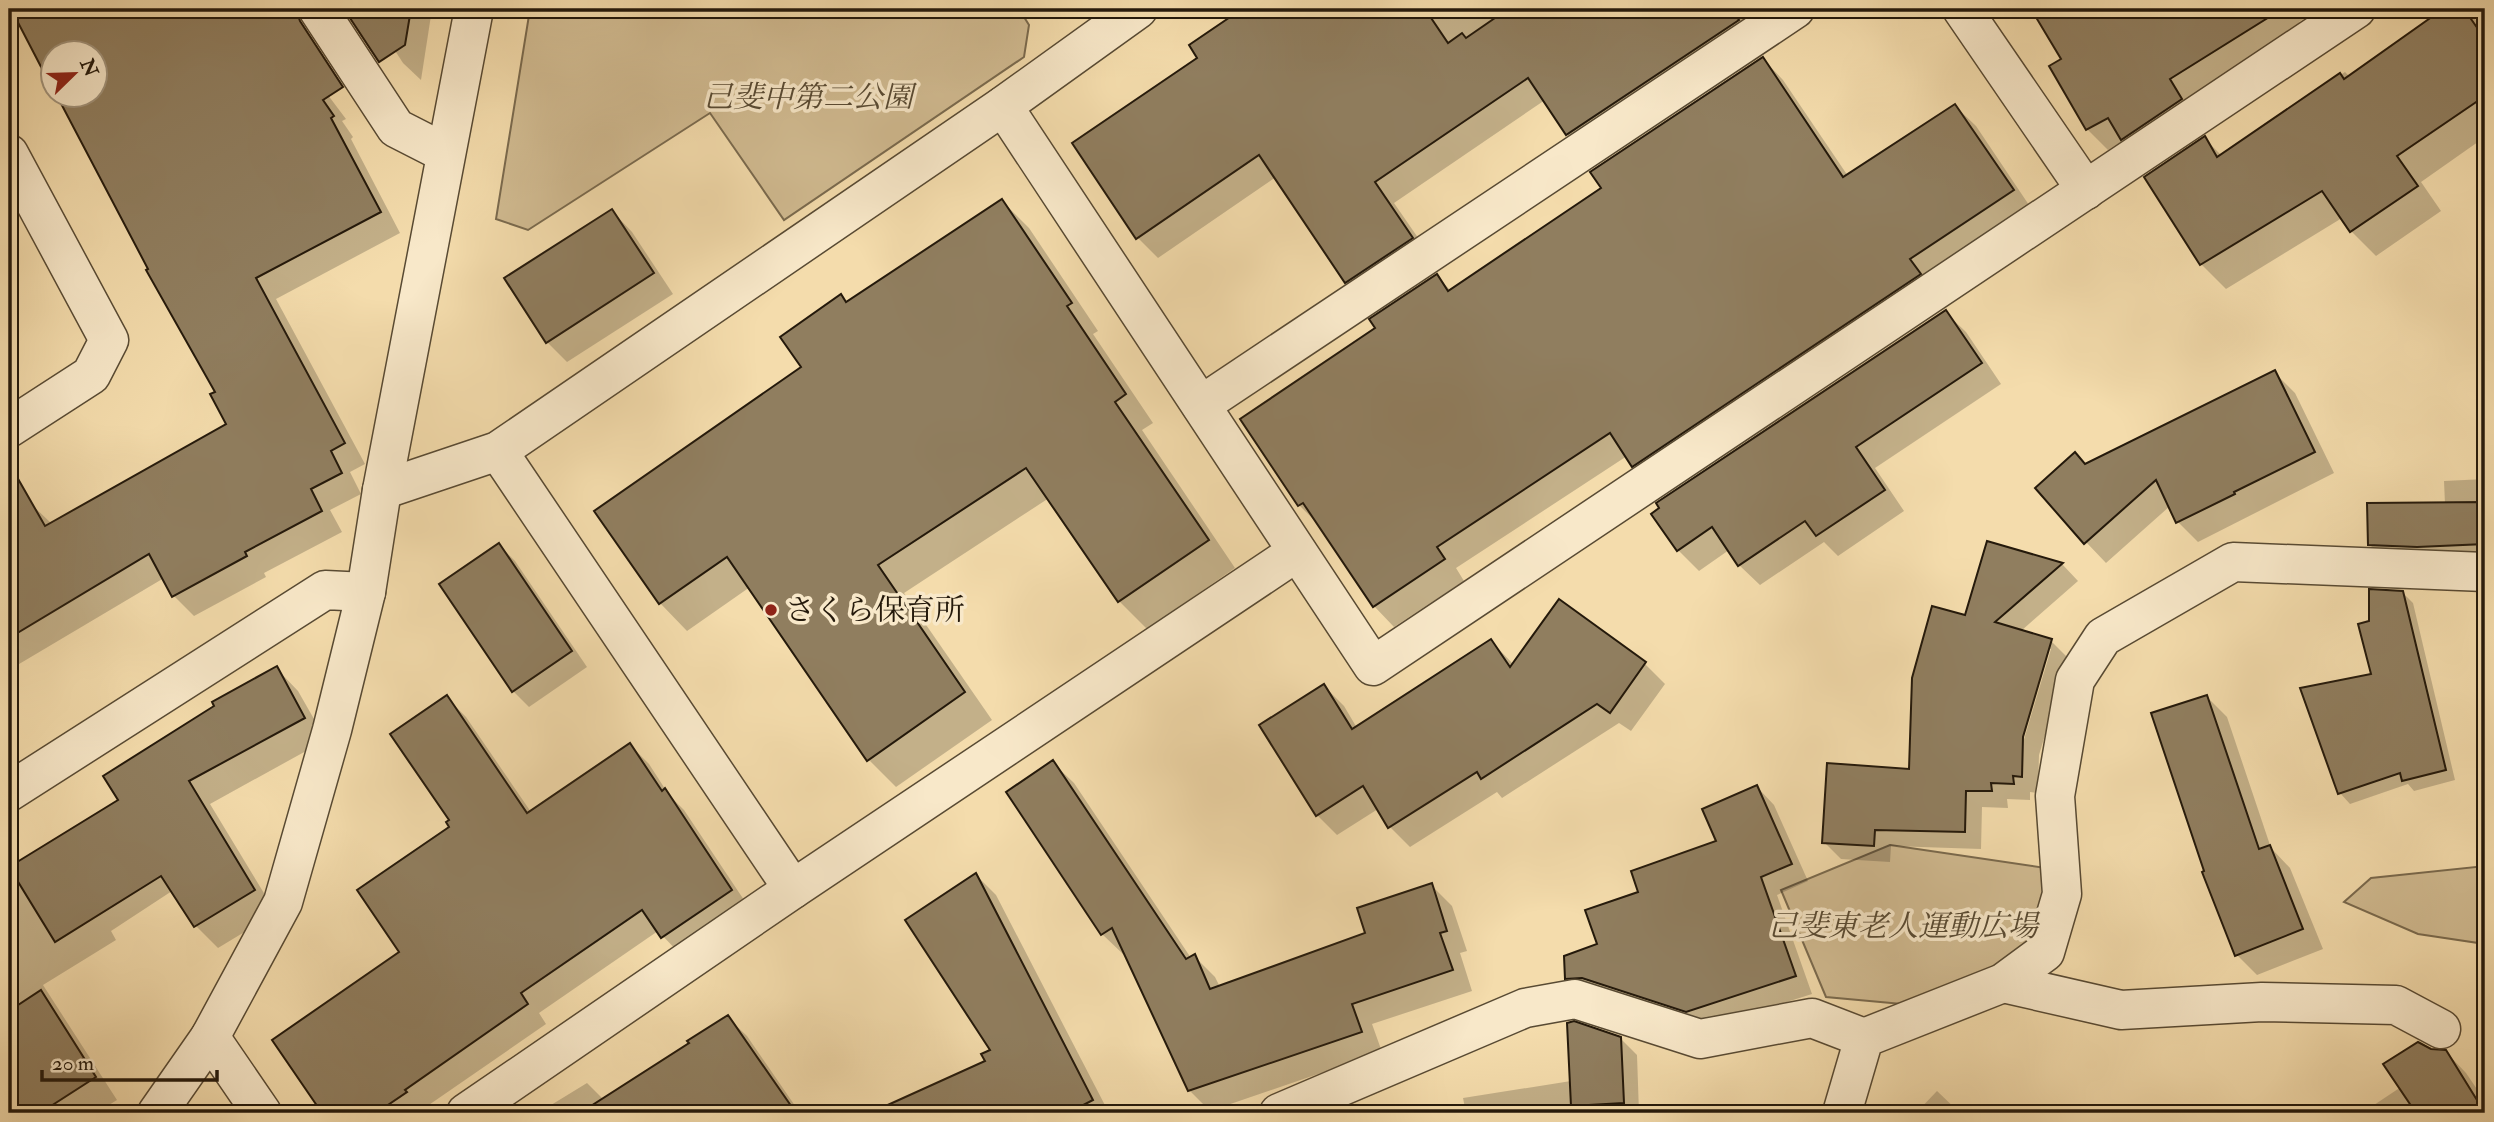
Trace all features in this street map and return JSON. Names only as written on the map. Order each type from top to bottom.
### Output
[{"type":"street","points":[[318,9],[396,128],[445,153]]},
{"type":"street","points":[[157,1113],[210,1037],[283,902],[332,730],[366,592],[382,490],[474,9]]},
{"type":"street","points":[[1202,405],[1795,9]]},
{"type":"street","points":[[1962,9],[2086,190]]},
{"type":"street","points":[[1003,106],[1373,666],[2356,9]]},
{"type":"street","points":[[382,490],[498,451],[1003,106],[1124,12]]},
{"type":"street","points":[[9,155],[108,340],[91,375],[9,428]]},
{"type":"street","points":[[498,451],[793,889]]},
{"type":"street","points":[[466,1113],[793,889],[1297,552]]},
{"type":"street","points":[[1279,1113],[1525,1008],[1574,999],[1700,1039],[1812,1018],[1864,1038],[2003,983],[2045,952],[2062,894],[2056,796],[2075,680],[2103,637],[2233,562],[2485,572]]},
{"type":"street","points":[[9,792],[325,590],[366,592]]},
{"type":"street","points":[[2003,983],[2121,1010],[2262,1002],[2396,1005],[2441,1029]]},
{"type":"street","points":[[210,1037],[262,1113]]},
{"type":"street","points":[[1842,1113],[1864,1038]]},
{"type":"green space","name":"己斐中第二公園","points":[[530,9],[1019,9],[1029,25],[1024,57],[784,220],[710,113],[528,230],[496,219]]},
{"type":"green space","name":"己斐東老人運動広場","points":[[1890,845],[2046,868],[2047,893],[2033,945],[1995,975],[1913,1005],[1826,997],[1781,890]]},
{"type":"green space","points":[[2485,866],[2485,944],[2418,934],[2344,902],[2371,878]]},
{"type":"building","points":[[11,9],[296,9],[300,21],[343,87],[323,100],[334,116],[331,118],[381,212],[256,278],[345,443],[331,451],[342,473],[311,489],[322,511],[245,552],[247,556],[172,597],[149,554],[9,638],[9,463],[45,526],[226,424],[210,394],[215,392],[146,270],[148,269],[63,108],[108,108],[108,38],[38,38],[38,61]]},
{"type":"building","points":[[344,9],[411,9],[405,45],[379,62]]},
{"type":"building","points":[[1242,9],[1425,9],[1448,43],[1462,33],[1466,38],[1508,9],[1731,9],[1739,20],[1566,135],[1528,78],[1375,182],[1413,238],[1345,283],[1259,155],[1136,239],[1072,143],[1197,58],[1189,45]]},
{"type":"building","points":[[2031,9],[2282,9],[2170,79],[2182,99],[2121,140],[2108,118],[2086,130],[2049,66],[2061,59]]},
{"type":"building","points":[[2443,9],[2464,9],[2485,39],[2485,96],[2397,156],[2418,186],[2350,232],[2322,191],[2200,265],[2144,177],[2205,136],[2217,157],[2340,73],[2344,79]]},
{"type":"building","points":[[1763,57],[1843,177],[1955,104],[2014,190],[1910,259],[1921,274],[1632,467],[1610,433],[1437,547],[1445,559],[1373,607],[1303,503],[1298,506],[1240,419],[1375,328],[1369,319],[1437,274],[1448,291],[1601,188],[1590,172]]},
{"type":"building","points":[[1002,199],[1072,303],[1067,306],[1126,394],[1115,402],[1209,540],[1118,602],[1026,468],[878,565],[965,692],[867,761],[727,557],[659,604],[594,511],[801,367],[780,337],[841,294],[846,302]]},
{"type":"building","points":[[612,209],[654,273],[546,343],[504,278]]},
{"type":"building","points":[[1946,310],[1982,363],[1856,447],[1885,490],[1816,536],[1805,521],[1738,566],[1712,527],[1677,551],[1651,514],[1659,508],[1656,503]]},
{"type":"building","points":[[2275,370],[2315,452],[2234,492],[2235,494],[2176,523],[2156,480],[2084,544],[2035,488],[2075,452],[2085,464]]},
{"type":"building","points":[[2485,502],[2485,544],[2417,547],[2368,545],[2367,503]]},
{"type":"building","points":[[1987,541],[2063,563],[1995,622],[2052,639],[2023,737],[2022,777],[2013,776],[2014,784],[1991,783],[1992,791],[1966,791],[1965,832],[1875,830],[1874,846],[1822,843],[1827,763],[1909,769],[1912,678],[1932,606],[1965,615]]},
{"type":"building","points":[[499,543],[572,651],[512,692],[439,584]]},
{"type":"building","points":[[2369,589],[2403,591],[2446,770],[2402,781],[2400,773],[2338,794],[2300,688],[2371,674],[2358,624],[2369,621]]},
{"type":"building","points":[[1559,599],[1646,662],[1610,713],[1597,704],[1481,779],[1477,772],[1388,828],[1363,786],[1316,816],[1259,725],[1324,684],[1352,729],[1491,639],[1510,667]]},
{"type":"building","points":[[277,666],[305,718],[189,781],[255,890],[194,927],[161,876],[55,942],[9,867],[118,800],[103,776],[214,706],[212,702]]},
{"type":"building","points":[[447,695],[527,813],[630,743],[662,791],[665,788],[732,890],[661,938],[642,910],[521,993],[528,1004],[376,1113],[322,1113],[272,1040],[399,952],[357,890],[449,827],[446,822],[449,820],[390,734]]},
{"type":"building","points":[[2207,695],[2259,849],[2270,845],[2303,929],[2235,956],[2202,872],[2204,871],[2151,713]]},
{"type":"building","points":[[1053,760],[1186,959],[1195,954],[1210,989],[1365,933],[1357,908],[1432,883],[1447,931],[1440,933],[1453,970],[1352,1004],[1362,1032],[1188,1091],[1112,928],[1101,935],[1006,792]]},
{"type":"building","points":[[1757,785],[1792,864],[1761,877],[1796,976],[1686,1012],[1582,978],[1565,979],[1564,956],[1597,944],[1585,910],[1638,892],[1631,871],[1716,841],[1702,809]]},
{"type":"building","points":[[976,873],[1093,1100],[1068,1113],[870,1113],[985,1061],[981,1054],[990,1050],[905,920]]},
{"type":"building","points":[[41,990],[96,1077],[40,1113],[9,1113],[9,1011]]},
{"type":"building","points":[[728,1015],[796,1113],[580,1113],[689,1043],[687,1041]]},
{"type":"building","points":[[1574,1021],[1621,1037],[1624,1103],[1571,1106],[1567,1023]]},
{"type":"building","points":[[2418,1042],[2431,1049],[2446,1050],[2485,1113],[2416,1113],[2383,1064]]},
{"type":"place","name":"さくら保育所","points":[[771,610]]}]
